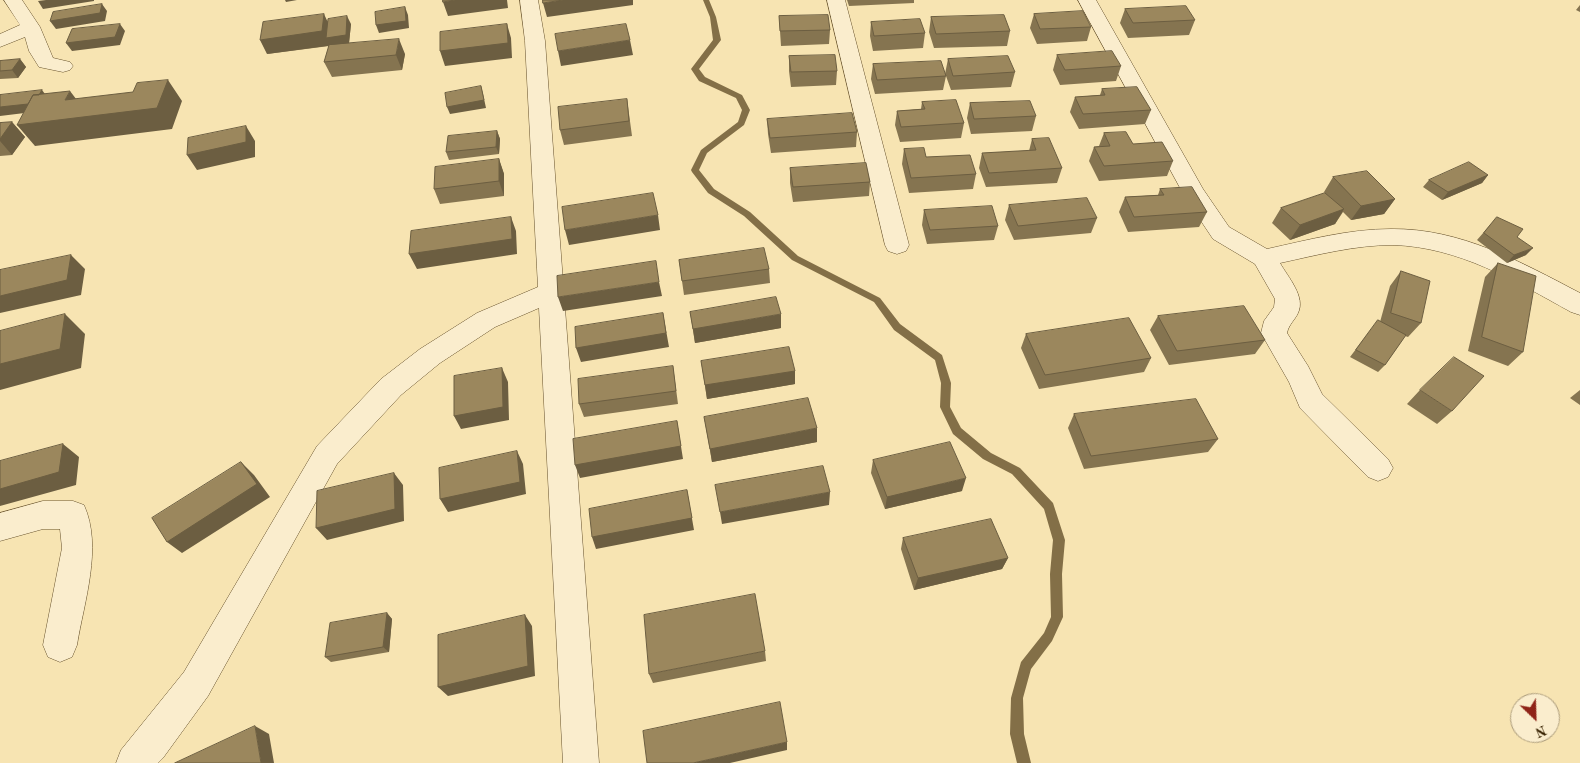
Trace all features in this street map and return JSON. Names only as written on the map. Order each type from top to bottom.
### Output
[{"type":"street","points":[[13,0],[31,28],[39,51],[46,63],[63,66]]},
{"type":"street","points":[[529,0],[535,41],[581,763]]},
{"type":"street","points":[[836,0],[897,245]]},
{"type":"street","points":[[1086,0],[1193,192],[1220,233],[1264,258],[1288,299],[1287,310],[1276,321],[1274,333],[1286,356],[1306,385],[1310,400],[1378,468]]},
{"type":"street","points":[[0,41],[31,28]]},
{"type":"street","points":[[1264,258],[1338,243],[1392,236],[1429,239],[1494,260],[1580,305]]},
{"type":"street","points":[[134,763],[196,684],[326,455],[391,387],[430,356],[486,320],[551,292]]},
{"type":"street","points":[[0,527],[44,515],[73,515],[78,548],[60,645]]},
{"type":"building","points":[[543,0],[563,0],[543,3]]},
{"type":"building","points":[[102,4],[100,13],[50,21],[53,12]]},
{"type":"building","points":[[1186,6],[1195,20],[1133,23],[1125,9]]},
{"type":"building","points":[[405,7],[406,21],[376,25],[375,12]]},
{"type":"building","points":[[1083,11],[1091,27],[1040,29],[1034,14]]},
{"type":"building","points":[[324,14],[322,31],[260,40],[263,22]]},
{"type":"building","points":[[828,15],[830,30],[780,31],[779,16]]},
{"type":"building","points":[[1004,15],[1010,31],[936,34],[931,17]]},
{"type":"building","points":[[347,16],[346,35],[326,38],[328,19]]},
{"type":"building","points":[[920,19],[925,33],[874,36],[871,22]]},
{"type":"building","points":[[120,24],[115,37],[66,43],[72,29]]},
{"type":"building","points":[[507,24],[508,43],[440,51],[440,32]]},
{"type":"building","points":[[626,24],[630,40],[558,51],[555,34]]},
{"type":"building","points":[[399,39],[396,55],[324,62],[329,45]]},
{"type":"building","points":[[1112,51],[1121,66],[1065,70],[1057,55]]},
{"type":"building","points":[[835,55],[837,71],[791,72],[789,56]]},
{"type":"building","points":[[1008,56],[1015,72],[953,76],[948,59]]},
{"type":"building","points":[[20,59],[12,70],[0,71],[0,61]]},
{"type":"building","points":[[941,61],[946,76],[877,80],[873,64]]},
{"type":"building","points":[[168,80],[157,108],[17,125],[33,95],[70,91],[65,100],[133,92],[137,83]]},
{"type":"building","points":[[481,86],[484,100],[447,107],[445,93]]},
{"type":"building","points":[[1137,87],[1151,110],[1083,114],[1075,97],[1105,95],[1102,89]]},
{"type":"building","points":[[42,90],[39,95],[33,95],[28,104],[0,107],[0,95]]},
{"type":"building","points":[[627,99],[629,121],[560,130],[558,107]]},
{"type":"building","points":[[956,100],[964,123],[901,127],[897,111],[925,109],[922,102]]},
{"type":"building","points":[[1030,101],[1036,116],[974,119],[970,103]]},
{"type":"building","points":[[852,113],[857,132],[770,138],[767,119]]},
{"type":"building","points":[[12,122],[0,139],[0,123]]},
{"type":"building","points":[[246,126],[246,142],[187,155],[188,138]]},
{"type":"building","points":[[497,131],[496,147],[446,152],[448,136]]},
{"type":"building","points":[[1126,132],[1133,144],[1162,142],[1173,161],[1104,166],[1094,147],[1110,146],[1104,133]]},
{"type":"building","points":[[1049,138],[1062,168],[989,173],[982,153],[1036,150],[1032,139]]},
{"type":"building","points":[[924,148],[926,157],[970,155],[976,174],[911,178],[904,149]]},
{"type":"building","points":[[499,159],[499,181],[434,189],[435,167]]},
{"type":"building","points":[[1469,162],[1488,175],[1448,192],[1429,180]]},
{"type":"building","points":[[866,163],[870,182],[793,187],[790,168]]},
{"type":"building","points":[[1367,171],[1395,199],[1361,206],[1333,177]]},
{"type":"building","points":[[1192,187],[1207,212],[1134,217],[1125,197],[1164,195],[1160,189]]},
{"type":"building","points":[[653,193],[658,215],[565,230],[562,207]]},
{"type":"building","points":[[1325,193],[1344,209],[1300,225],[1281,208]]},
{"type":"building","points":[[1087,198],[1097,218],[1018,226],[1009,205]]},
{"type":"building","points":[[992,206],[998,226],[930,230],[924,210]]},
{"type":"building","points":[[511,217],[512,239],[409,254],[411,231]]},
{"type":"building","points":[[1497,217],[1523,229],[1517,237],[1533,248],[1514,255],[1484,233]]},
{"type":"building","points":[[764,248],[769,269],[682,281],[679,260]]},
{"type":"building","points":[[71,255],[67,280],[0,296],[0,270]]},
{"type":"building","points":[[656,261],[659,282],[558,297],[557,276]]},
{"type":"building","points":[[1498,263],[1536,276],[1523,352],[1482,337]]},
{"type":"building","points":[[1401,271],[1430,281],[1421,323],[1391,313]]},
{"type":"building","points":[[776,297],[781,314],[693,329],[690,312]]},
{"type":"building","points":[[1244,306],[1265,340],[1177,351],[1158,316]]},
{"type":"building","points":[[663,313],[666,333],[576,348],[575,327]]},
{"type":"building","points":[[65,314],[60,349],[0,364],[0,331]]},
{"type":"building","points":[[1129,318],[1151,358],[1045,375],[1026,334]]},
{"type":"building","points":[[1378,320],[1406,335],[1385,365],[1356,350]]},
{"type":"building","points":[[789,347],[795,371],[705,385],[701,361]]},
{"type":"building","points":[[1454,357],[1484,376],[1452,411],[1420,390]]},
{"type":"building","points":[[673,366],[676,391],[579,404],[578,379]]},
{"type":"building","points":[[502,368],[503,407],[454,416],[454,376]]},
{"type":"building","points":[[808,398],[817,428],[710,449],[704,417]]},
{"type":"building","points":[[1196,399],[1218,439],[1091,456],[1074,414]]},
{"type":"building","points":[[677,421],[681,446],[575,465],[573,439]]},
{"type":"building","points":[[950,442],[966,478],[887,497],[873,460]]},
{"type":"building","points":[[63,444],[59,472],[0,489],[0,461]]},
{"type":"building","points":[[517,451],[520,482],[440,499],[439,468]]},
{"type":"building","points":[[241,462],[257,484],[167,542],[152,518]]},
{"type":"building","points":[[823,466],[830,492],[720,512],[715,485]]},
{"type":"building","points":[[394,473],[395,509],[316,528],[317,491]]},
{"type":"building","points":[[687,490],[692,518],[592,537],[589,509]]},
{"type":"building","points":[[991,519],[1008,558],[918,578],[903,538]]},
{"type":"building","points":[[755,594],[765,651],[649,674],[644,615]]},
{"type":"building","points":[[387,613],[383,647],[325,657],[330,623]]},
{"type":"building","points":[[525,615],[528,666],[438,687],[438,635]]},
{"type":"building","points":[[780,702],[787,742],[693,763],[647,763],[643,731]]},
{"type":"building","points":[[255,726],[261,763],[175,763]]},
{"type":"waterway","points":[[706,0],[713,17],[717,40],[695,69],[702,79],[739,97],[746,110],[741,123],[704,152],[695,170],[711,191],[747,214],[795,258],[877,300],[897,327],[939,358],[946,383],[945,407],[957,431],[987,456],[1016,471],[1049,506],[1059,540],[1056,574],[1057,617],[1048,637],[1025,666],[1017,698],[1017,734],[1024,763]]}]
